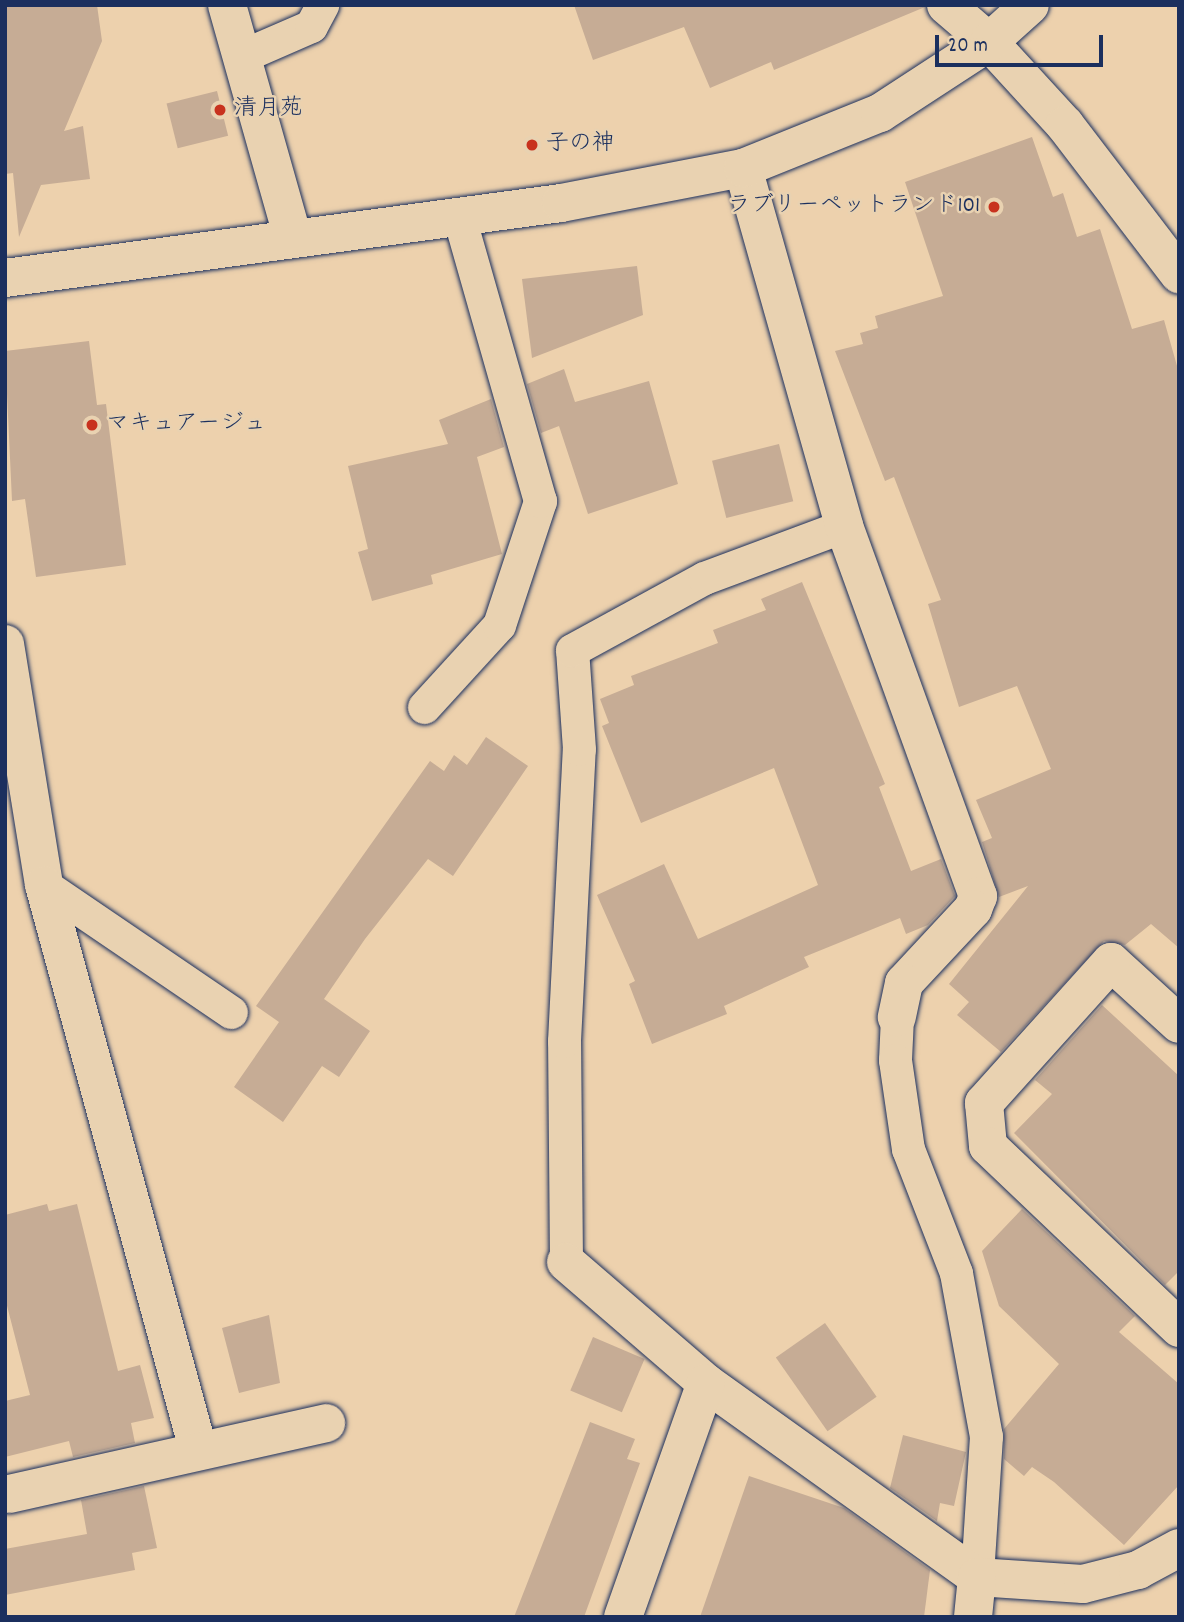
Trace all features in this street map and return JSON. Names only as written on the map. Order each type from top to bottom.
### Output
[{"type":"street","points":[[227,5],[292,235]]},
{"type":"street","points":[[946,5],[989,42],[1065,125],[1179,274]]},
{"type":"street","points":[[5,278],[292,235],[459,217],[743,168],[880,113],[989,42],[1030,5]]},
{"type":"street","points":[[743,168],[844,526],[978,895],[973,909],[904,983],[897,1017]]},
{"type":"street","points":[[5,644],[15,764],[44,885],[198,1449]]},
{"type":"street","points":[[1179,1024],[1111,962],[985,1103],[988,1146],[1179,1328]]},
{"type":"street","points":[[566,1262],[706,1383],[977,1577],[1083,1584],[1138,1570],[1179,1548]]},
{"type":"street","points":[[623,1617],[706,1383]]},
{"type":"street","points":[[9,1493],[198,1449],[326,1423]]},
{"type":"street","points":[[972,1617],[977,1577]]},
{"type":"lane","points":[[242,56],[311,26],[322,5]]},
{"type":"lane","points":[[425,707],[499,625],[540,502],[459,217]]},
{"type":"lane","points":[[566,1262],[564,1041],[579,749],[572,650],[704,578],[844,526]]},
{"type":"lane","points":[[44,885],[231,1013]]},
{"type":"lane","points":[[897,1017],[895,1060],[908,1149],[956,1273],[986,1436],[977,1577]]},
{"type":"building","points":[[5,5],[97,5],[102,41],[64,131],[83,126],[90,179],[41,185],[19,237],[13,173],[5,174]]},
{"type":"building","points":[[574,5],[925,7],[774,70],[771,62],[710,88],[684,27],[593,60]]},
{"type":"building","points":[[217,91],[228,136],[178,148],[167,104]]},
{"type":"building","points":[[1032,137],[1053,197],[1063,193],[1077,237],[1100,229],[1132,329],[1164,320],[1179,373],[1179,948],[1151,924],[1125,945],[1104,941],[1001,1052],[957,1015],[969,1002],[949,984],[1028,886],[999,897],[982,842],[992,838],[976,800],[1051,769],[1017,686],[959,707],[928,604],[941,600],[894,477],[885,481],[835,351],[863,344],[860,333],[878,328],[875,316],[943,296],[905,182]]},
{"type":"building","points":[[637,266],[643,315],[532,358],[522,279]]},
{"type":"building","points":[[89,341],[97,405],[106,404],[126,565],[36,577],[25,499],[12,501],[5,351]]},
{"type":"building","points":[[564,369],[575,402],[649,381],[678,484],[588,514],[559,426],[541,433],[527,384]]},
{"type":"building","points":[[491,399],[504,447],[477,457],[502,554],[431,575],[433,584],[372,601],[358,552],[368,549],[348,466],[448,444],[439,420]]},
{"type":"building","points":[[779,444],[793,501],[726,518],[712,461]]},
{"type":"building","points":[[802,582],[885,784],[879,787],[911,871],[941,859],[955,896],[928,925],[906,934],[900,918],[804,957],[809,967],[724,1006],[727,1014],[652,1044],[629,984],[635,981],[597,895],[664,864],[698,939],[818,885],[774,768],[641,823],[602,726],[609,723],[600,699],[634,685],[631,676],[718,643],[713,630],[766,610],[761,599]]},
{"type":"building","points":[[486,737],[528,766],[453,876],[428,859],[365,939],[324,999],[370,1031],[339,1077],[322,1066],[283,1122],[234,1087],[279,1022],[256,1006],[430,761],[444,771],[454,755],[467,765]]},
{"type":"building","points":[[1102,1005],[1179,1076],[1179,1271],[1165,1285],[1014,1133],[1052,1094],[1035,1080]]},
{"type":"building","points":[[47,1204],[49,1211],[77,1204],[118,1371],[140,1365],[154,1418],[131,1423],[135,1443],[73,1457],[69,1441],[5,1457],[5,1401],[30,1395],[5,1298],[5,1215]]},
{"type":"building","points":[[1022,1209],[1135,1316],[1119,1332],[1179,1384],[1179,1485],[1124,1545],[1054,1482],[1032,1467],[1024,1476],[1004,1459],[1004,1429],[1059,1364],[999,1306],[982,1251]]},
{"type":"building","points":[[269,1315],[280,1383],[239,1393],[222,1328]]},
{"type":"building","points":[[825,1323],[877,1397],[827,1431],[776,1357]]},
{"type":"building","points":[[593,1337],[645,1359],[622,1412],[570,1390]]},
{"type":"building","points":[[590,1422],[635,1439],[627,1459],[640,1463],[584,1617],[514,1617]]},
{"type":"building","points":[[903,1435],[966,1452],[954,1506],[940,1503],[937,1521],[890,1488]]},
{"type":"building","points":[[749,1476],[844,1508],[930,1570],[924,1617],[700,1617]]},
{"type":"building","points":[[144,1486],[157,1548],[132,1553],[135,1570],[5,1595],[5,1549],[87,1534],[81,1500]]},
{"type":"place","name":"清月苑","points":[[220,110]]},
{"type":"place","name":"子の神","points":[[532,145]]},
{"type":"place","name":"ラブリーペットランド101","points":[[994,207]]},
{"type":"place","name":"マキュアージュ","points":[[92,425]]}]
